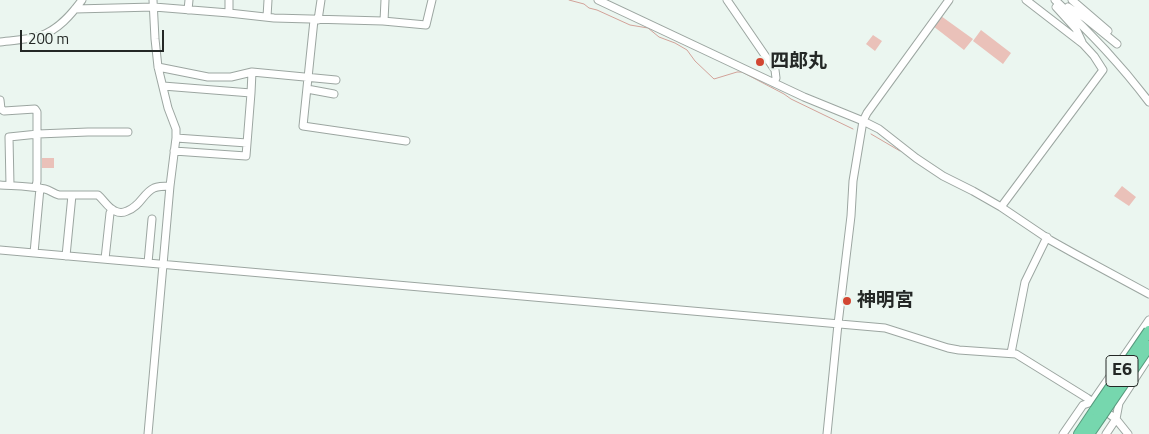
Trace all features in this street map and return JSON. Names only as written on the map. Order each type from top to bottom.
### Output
[{"type":"highway","name":"E6","points":[[1079,434],[1149,331]]},
{"type":"highway","name":"E6","points":[[1089,434],[1097,409],[1149,346]]},
{"type":"street","points":[[0,42],[39,37],[50,32],[76,9],[82,0]]},
{"type":"street","points":[[188,0],[188,10]]},
{"type":"street","points":[[229,13],[230,0]]},
{"type":"street","points":[[267,17],[268,0]]},
{"type":"street","points":[[321,0],[316,20],[302,126],[406,141]]},
{"type":"street","points":[[384,21],[385,0]]},
{"type":"street","points":[[76,9],[153,4],[188,10],[267,17],[384,21],[426,25],[432,0]]},
{"type":"street","points":[[598,0],[804,97],[879,129],[943,176],[1001,207],[1075,254],[1149,294]]},
{"type":"street","points":[[727,0],[775,70],[776,78],[774,83]]},
{"type":"street","points":[[1001,207],[1103,70],[1083,44],[1026,0]]},
{"type":"street","points":[[1055,0],[1053,4],[1076,29],[1083,44]]},
{"type":"street","points":[[1055,0],[1117,62],[1149,102]]},
{"type":"street","points":[[1061,0],[1071,10],[1085,18],[1117,44]]},
{"type":"street","points":[[1072,0],[1108,32],[1107,37]]},
{"type":"street","points":[[827,434],[851,216],[853,181],[863,121],[944,1]]},
{"type":"street","points":[[148,434],[176,138],[176,130],[168,108],[158,67],[153,4]]},
{"type":"street","points":[[158,67],[208,77],[231,77],[252,72],[336,80]]},
{"type":"street","points":[[174,151],[246,156],[252,72]]},
{"type":"street","points":[[163,86],[251,93]]},
{"type":"street","points":[[307,90],[334,94]]},
{"type":"street","points":[[0,100],[1,109],[4,111],[30,108],[35,109],[37,112],[38,188],[34,253]]},
{"type":"street","points":[[10,185],[9,137],[38,134],[128,132]]},
{"type":"street","points":[[176,138],[247,143]]},
{"type":"street","points":[[0,185],[47,189],[53,194],[59,195],[98,195],[115,212],[120,213],[134,209],[149,191],[154,188],[170,186]]},
{"type":"street","points":[[66,256],[72,195]]},
{"type":"street","points":[[105,259],[112,209]]},
{"type":"street","points":[[148,263],[152,219]]},
{"type":"street","points":[[1011,353],[1026,282],[1047,237]]},
{"type":"street","points":[[0,250],[885,328],[948,348],[1016,354],[1116,420],[1128,434]]},
{"type":"street","points":[[1097,409],[1149,320]]},
{"type":"street","points":[[1106,434],[1116,420],[1119,403],[1149,357]]},
{"type":"street","points":[[1063,434],[1084,405],[1097,409]]},
{"type":"shaded area","points":[[941,16],[973,39],[964,50],[933,26]]},
{"type":"shaded area","points":[[981,30],[1011,53],[1003,64],[973,41]]},
{"type":"shaded area","points":[[873,35],[882,41],[875,51],[866,44]]},
{"type":"shaded area","points":[[42,158],[54,158],[54,168],[42,168]]},
{"type":"shaded area","points":[[1122,186],[1136,197],[1129,206],[1114,196]]},
{"type":"waterway","points":[[569,0],[584,4],[589,8],[630,25],[648,28],[659,37],[687,50],[695,61],[714,79],[742,72],[791,99],[853,129]]},
{"type":"waterway","points":[[871,134],[900,151]]},
{"type":"place","name":"四郎丸","points":[[760,62]]},
{"type":"place","name":"神明宮","points":[[847,301]]}]
